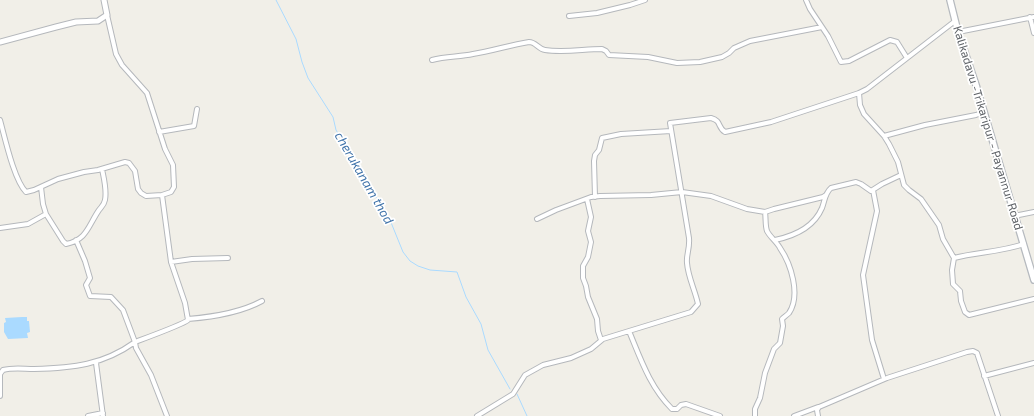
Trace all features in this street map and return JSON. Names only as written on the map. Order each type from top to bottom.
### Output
[{"type":"main road","name":"Kalikadavu -Trikaripur - Payannur Road","points":[[950,0],[958,32],[984,112],[1034,280]]},
{"type":"street","points":[[0,120],[22,188],[26,192],[58,179],[125,162],[129,163],[135,171],[138,189],[141,193],[146,196],[162,195],[171,192],[175,183],[173,165],[159,132],[147,93],[122,65],[116,54],[104,0]]},
{"type":"street","points":[[569,16],[597,13],[645,0]]},
{"type":"street","points":[[806,0],[841,62],[849,61],[881,44],[893,40],[897,42],[907,58]]},
{"type":"street","points":[[0,42],[76,22],[98,21],[107,15]]},
{"type":"street","points":[[958,32],[1032,17],[1034,33]]},
{"type":"street","points":[[477,416],[513,394],[525,375],[543,365],[571,358],[591,349],[601,340],[692,312],[698,304],[687,265],[690,247],[670,123],[711,118],[716,119],[720,123],[722,130],[725,132],[771,122],[859,93],[867,89],[955,21]]},
{"type":"street","points":[[432,60],[534,42],[542,50],[562,51],[602,49],[609,55],[648,57],[686,64],[722,57],[734,48],[750,42],[822,27]]},
{"type":"street","points":[[859,93],[860,105],[864,114],[884,136],[898,162],[904,184],[921,199],[939,225],[943,239],[954,258],[952,270],[953,284],[960,291],[964,312],[969,314],[1034,299]]},
{"type":"street","points":[[159,132],[194,126],[197,109]]},
{"type":"street","points":[[884,136],[984,112]]},
{"type":"street","points":[[595,197],[594,161],[602,138],[621,134],[672,131]]},
{"type":"street","points":[[41,187],[46,214],[66,244],[80,239],[85,234],[98,211],[103,206],[106,199],[106,188],[102,169]]},
{"type":"street","points":[[775,240],[796,233],[810,225],[820,212],[826,195],[831,188],[852,182],[862,184],[870,192],[882,184],[901,175]]},
{"type":"street","points":[[873,190],[877,211],[863,275],[872,340],[884,379]]},
{"type":"street","points":[[537,219],[556,210],[595,197],[651,195],[682,192],[712,196],[747,209],[766,212],[774,208],[823,197],[826,195]]},
{"type":"street","points":[[162,195],[171,262],[186,303],[188,319]]},
{"type":"street","points":[[587,199],[591,217],[588,231],[591,242],[588,257],[583,266],[583,278],[588,297],[597,319],[601,340]]},
{"type":"street","points":[[755,416],[755,409],[760,398],[765,373],[774,349],[780,343],[783,326],[782,319],[789,313],[795,289],[791,269],[775,240],[767,230],[766,212]]},
{"type":"street","points":[[1014,216],[1034,212]]},
{"type":"street","points":[[0,228],[28,224],[46,214]]},
{"type":"street","points":[[76,240],[90,278],[86,285],[90,296],[111,297],[123,310],[136,348],[151,375],[167,416]]},
{"type":"street","points":[[954,258],[1016,247],[1024,244]]},
{"type":"street","points":[[171,262],[192,259],[228,258]]},
{"type":"street","points":[[0,396],[0,374],[3,370],[69,367],[96,363],[106,359],[135,342],[171,327],[185,323],[188,319],[204,318],[229,313],[252,307],[262,302]]},
{"type":"street","points":[[629,331],[644,369],[660,398],[674,410],[681,405],[686,404],[720,416]]},
{"type":"street","points":[[794,416],[884,379],[973,351],[977,353],[998,416]]},
{"type":"street","points":[[88,416],[103,414],[96,363]]},
{"type":"street","points":[[984,376],[1034,363]]},
{"type":"street","points":[[818,416],[817,410],[819,407]]},
{"type":"water","points":[[27,317],[30,332],[27,333],[28,338],[8,339],[4,332],[4,323],[6,322],[5,318]]},
{"type":"waterway","name":"cherukanam thod","points":[[276,0],[296,39],[308,78],[333,117],[336,130],[350,154],[360,165],[371,189],[390,220],[403,252],[410,261],[418,266],[430,270],[457,272],[466,297],[481,324],[488,350],[510,389]]},
{"type":"waterway","name":"cherukanam thod","points":[[517,394],[527,416]]}]
